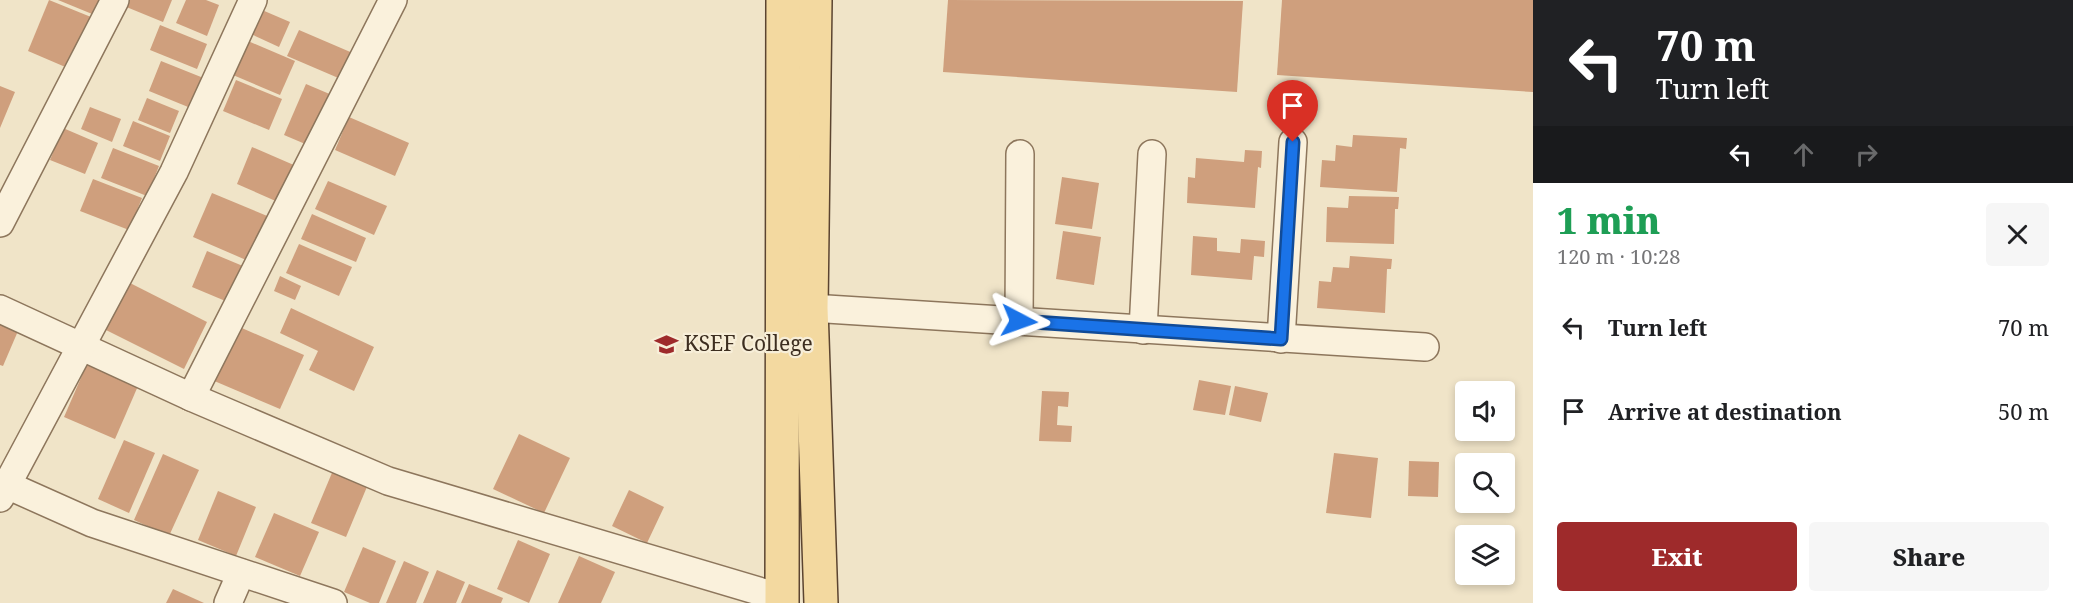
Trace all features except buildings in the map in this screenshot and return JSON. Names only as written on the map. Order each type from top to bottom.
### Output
[{"type":"main road","points":[[815,0],[811,308],[821,603]]},
{"type":"main road","points":[[776,2],[782,601]]},
{"type":"street","points":[[0,223],[115,0]]},
{"type":"street","points":[[253,0],[174,172],[4,491],[92,523],[333,603]]},
{"type":"street","points":[[190,397],[393,0]]},
{"type":"street","points":[[1281,339],[1293,142]]},
{"type":"street","points":[[1019,321],[1020,154]]},
{"type":"street","points":[[1143,330],[1152,154]]},
{"type":"street","points":[[811,308],[1425,347]]},
{"type":"street","points":[[0,309],[190,397],[347,465],[414,490],[782,601]]},
{"type":"street","points":[[228,603],[241,573]]},
{"type":"place","name":"KSEF College","points":[[666,344]]},
{"type":"route","points":[[1019,321],[1281,339],[1293,142]]}]
